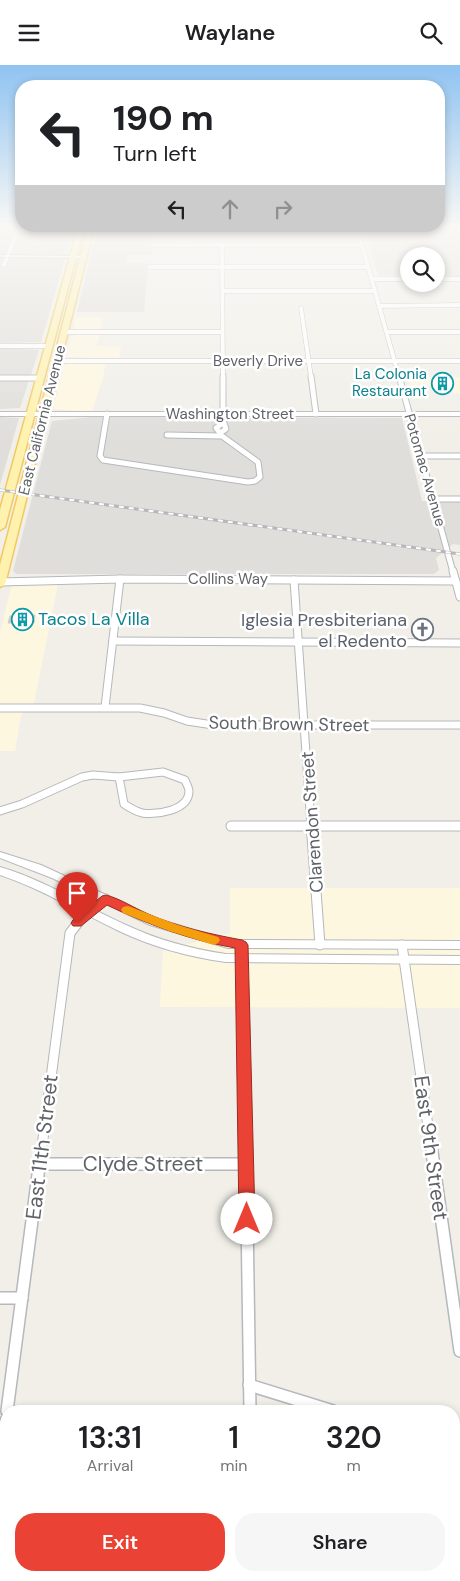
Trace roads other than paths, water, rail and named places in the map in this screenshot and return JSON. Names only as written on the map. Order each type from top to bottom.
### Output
[{"type":"main road","name":"East California Avenue","points":[[0,527],[62,298]]},
{"type":"main road","name":"East California Avenue","points":[[0,582],[73,298]]},
{"type":"main road","points":[[61,301],[66,304],[68,317]]},
{"type":"main road","points":[[58,316],[61,319],[59,329],[64,332]]},
{"type":"street","points":[[219,434],[216,428],[223,423],[223,298]]},
{"type":"street","name":"Potomac Avenue","points":[[377,298],[460,597]]},
{"type":"street","points":[[379,306],[460,305]]},
{"type":"street","points":[[301,308],[316,414]]},
{"type":"street","points":[[64,332],[222,332]]},
{"type":"street","points":[[386,332],[460,332]]},
{"type":"street","points":[[0,346],[49,346]]},
{"type":"street","name":"Beverly Drive","points":[[56,361],[460,361]]},
{"type":"street","points":[[0,378],[40,378]]},
{"type":"street","name":"Washington Street","points":[[0,414],[460,414]]},
{"type":"street","points":[[107,414],[100,456],[103,461],[248,482],[258,479],[260,474],[256,459],[219,434],[167,435]]},
{"type":"street","points":[[421,456],[460,456]]},
{"type":"street","points":[[433,499],[460,499]]},
{"type":"street","points":[[105,707],[120,579]]},
{"type":"street","name":"Collins Way","points":[[0,582],[120,579],[456,581]]},
{"type":"street","name":"Clarendon Street","points":[[294,580],[320,945]]},
{"type":"street","points":[[112,641],[460,643]]},
{"type":"street","name":"South Brown Street","points":[[0,708],[105,707],[146,709],[187,721],[213,725],[460,725]]},
{"type":"street","points":[[0,811],[21,805],[84,776],[110,775],[119,777],[151,771],[165,772],[185,780],[188,796],[184,803],[172,811],[142,813],[127,807],[123,802],[119,777]]},
{"type":"street","points":[[231,826],[460,826]]},
{"type":"street","points":[[0,855],[40,867],[145,918],[205,938],[242,945],[460,945]]},
{"type":"street","points":[[0,871],[20,877],[92,911],[122,928],[160,943],[205,955],[242,958],[460,960]]},
{"type":"street","name":"East 11th Street","points":[[9,1405],[70,933],[73,927],[106,899]]},
{"type":"street","points":[[242,945],[250,1405]]},
{"type":"street","name":"East 9th Street","points":[[402,945],[460,1351]]},
{"type":"street","name":"Clyde Street","points":[[39,1164],[246,1164]]},
{"type":"street","points":[[0,1297],[22,1298]]},
{"type":"street","points":[[249,1385],[314,1405]]},
{"type":"railway","points":[[0,490],[460,554]]},
{"type":"place","name":"La Colonia Restaurant","points":[[443,383]]},
{"type":"place","name":"Tacos La Villa","points":[[22,619]]},
{"type":"place","name":"Iglesia Presbiteriana el Redento","points":[[423,630]]}]
